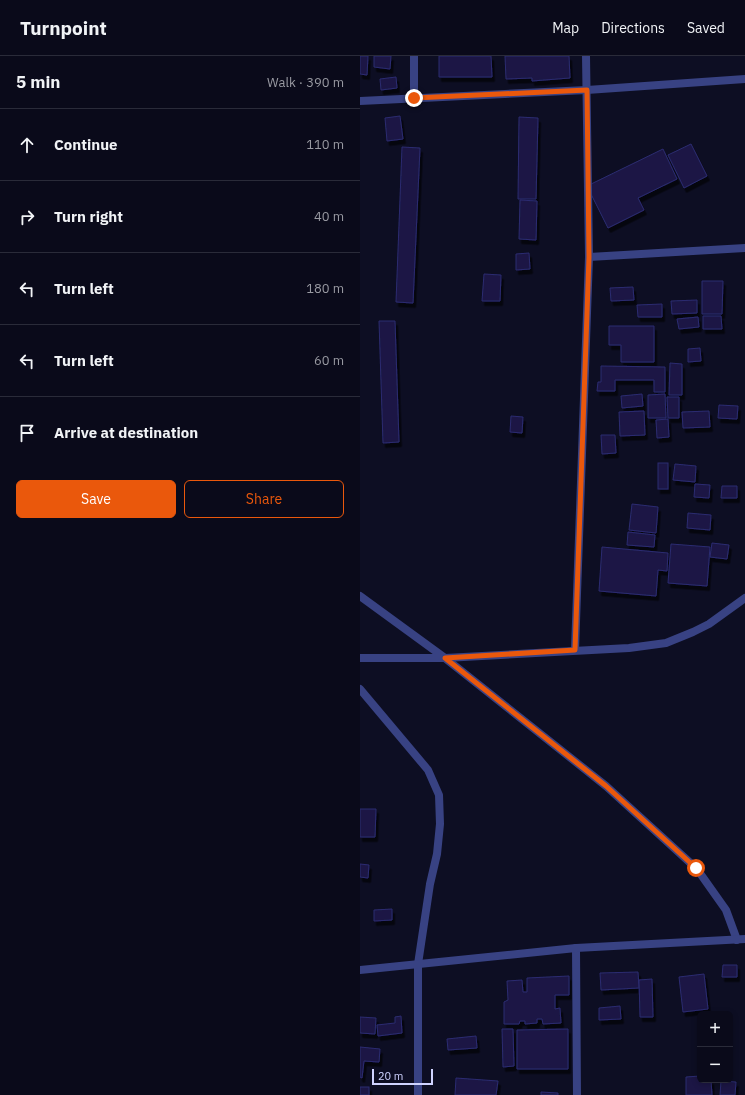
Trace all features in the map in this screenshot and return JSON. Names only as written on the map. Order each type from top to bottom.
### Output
[{"type":"street","points":[[414,56],[414,98]]},
{"type":"street","points":[[575,650],[589,257],[586,56]]},
{"type":"street","points":[[360,101],[587,90],[745,79]]},
{"type":"street","points":[[589,257],[745,248]]},
{"type":"street","points":[[360,596],[445,658],[606,786],[696,868],[726,910],[741,940],[576,948],[360,970]]},
{"type":"street","points":[[360,658],[445,658],[629,648],[666,643],[698,630],[745,598]]},
{"type":"street","points":[[360,689],[428,770],[439,795],[440,824],[437,854],[430,884],[418,964],[418,1095]]},
{"type":"street","points":[[576,948],[577,1095]]},
{"type":"building","points":[[360,56],[368,56],[367,75],[360,74]]},
{"type":"building","points":[[374,56],[391,56],[390,69],[374,67]]},
{"type":"building","points":[[439,56],[491,56],[492,77],[439,77]]},
{"type":"building","points":[[505,56],[569,56],[570,78],[532,81],[532,78],[506,79]]},
{"type":"building","points":[[396,77],[397,88],[381,90],[380,79]]},
{"type":"building","points":[[400,116],[403,139],[387,141],[385,118]]},
{"type":"building","points":[[519,117],[538,118],[536,199],[518,199]]},
{"type":"building","points":[[691,144],[707,176],[684,188],[668,155]]},
{"type":"building","points":[[402,147],[420,148],[413,303],[396,302]]},
{"type":"building","points":[[663,149],[677,179],[638,198],[644,210],[608,228],[587,186]]},
{"type":"building","points":[[520,200],[537,201],[536,240],[519,239]]},
{"type":"building","points":[[529,253],[530,269],[516,270],[516,254]]},
{"type":"building","points":[[484,274],[501,275],[500,301],[482,301]]},
{"type":"building","points":[[702,281],[723,281],[722,314],[702,314]]},
{"type":"building","points":[[633,287],[634,300],[611,301],[610,288]]},
{"type":"building","points":[[697,300],[697,313],[672,314],[671,301]]},
{"type":"building","points":[[662,304],[662,317],[638,317],[637,305]]},
{"type":"building","points":[[703,316],[721,316],[722,329],[703,329]]},
{"type":"building","points":[[698,317],[699,327],[679,329],[677,319]]},
{"type":"building","points":[[379,321],[395,321],[399,442],[383,443]]},
{"type":"building","points":[[609,326],[654,326],[654,362],[621,362],[621,345],[609,345]]},
{"type":"building","points":[[700,348],[701,361],[688,362],[688,349]]},
{"type":"building","points":[[670,363],[682,364],[682,395],[669,395]]},
{"type":"building","points":[[601,366],[665,367],[665,392],[654,392],[654,380],[615,380],[615,391],[597,391],[598,382],[601,382]]},
{"type":"building","points":[[642,394],[643,406],[622,408],[621,396]]},
{"type":"building","points":[[665,394],[666,418],[648,418],[648,395]]},
{"type":"building","points":[[667,397],[679,397],[679,418],[668,418]]},
{"type":"building","points":[[719,405],[738,406],[737,419],[718,418]]},
{"type":"building","points":[[644,411],[645,435],[620,436],[619,412]]},
{"type":"building","points":[[709,411],[710,427],[683,428],[682,412]]},
{"type":"building","points":[[511,416],[523,417],[522,433],[510,432]]},
{"type":"building","points":[[668,419],[669,437],[657,438],[656,420]]},
{"type":"building","points":[[601,435],[615,435],[616,453],[602,454]]},
{"type":"building","points":[[658,463],[668,463],[668,489],[658,489]]},
{"type":"building","points":[[675,464],[696,466],[695,482],[673,480]]},
{"type":"building","points":[[695,484],[710,485],[709,498],[694,497]]},
{"type":"building","points":[[722,486],[737,486],[737,498],[721,498]]},
{"type":"building","points":[[632,504],[658,507],[656,533],[629,530]]},
{"type":"building","points":[[688,513],[711,515],[710,530],[687,528]]},
{"type":"building","points":[[628,532],[655,535],[654,547],[627,545]]},
{"type":"building","points":[[712,543],[729,545],[727,559],[710,557]]},
{"type":"building","points":[[671,544],[710,547],[707,586],[668,583]]},
{"type":"building","points":[[602,547],[668,553],[667,571],[658,570],[656,596],[599,591]]},
{"type":"building","points":[[360,809],[376,809],[375,837],[360,837]]},
{"type":"building","points":[[360,864],[369,865],[368,878],[360,877]]},
{"type":"building","points":[[392,909],[392,920],[374,921],[374,910]]},
{"type":"building","points":[[723,965],[737,965],[737,977],[722,977]]},
{"type":"building","points":[[638,972],[639,988],[601,990],[600,973]]},
{"type":"building","points":[[704,974],[708,1009],[683,1012],[679,977]]},
{"type":"building","points":[[569,976],[569,995],[555,995],[555,1009],[560,1008],[561,1023],[543,1024],[542,1019],[537,1019],[537,1023],[525,1024],[525,1021],[520,1021],[519,1024],[504,1024],[504,1002],[508,1000],[507,981],[522,980],[523,992],[527,992],[527,978]]},
{"type":"building","points":[[652,979],[653,1017],[640,1017],[639,980]]},
{"type":"building","points":[[620,1006],[621,1019],[599,1020],[599,1008]]},
{"type":"building","points":[[401,1016],[402,1033],[378,1036],[377,1025],[395,1023],[395,1017]]},
{"type":"building","points":[[360,1017],[376,1018],[375,1034],[360,1033]]},
{"type":"building","points":[[502,1029],[513,1029],[514,1066],[503,1067]]},
{"type":"building","points":[[568,1029],[568,1069],[517,1069],[517,1030]]},
{"type":"building","points":[[476,1036],[477,1048],[448,1050],[447,1039]]},
{"type":"building","points":[[360,1047],[380,1049],[379,1062],[364,1061],[362,1078],[360,1077]]},
{"type":"building","points":[[697,1076],[697,1083],[711,1083],[712,1095],[686,1095],[686,1077]]},
{"type":"building","points":[[456,1078],[498,1081],[496,1095],[455,1095]]},
{"type":"building","points":[[736,1082],[735,1095],[720,1095],[721,1083]]},
{"type":"building","points":[[360,1087],[369,1087],[369,1095],[360,1095]]},
{"type":"building","points":[[541,1092],[558,1093],[558,1095],[541,1095]]},
{"type":"route","points":[[414,98],[587,90],[589,257],[575,650],[445,658],[606,786],[696,868]]}]
